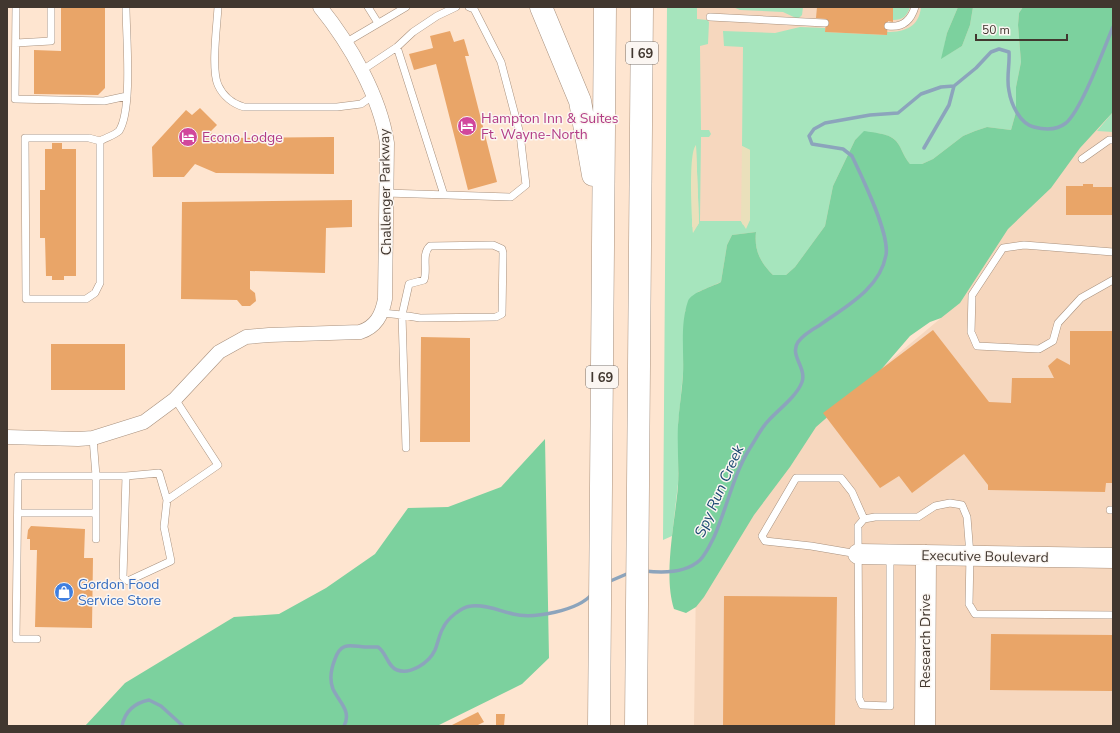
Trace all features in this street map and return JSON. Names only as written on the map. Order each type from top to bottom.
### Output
[{"type":"highway","points":[[541,7],[580,101],[593,179],[603,211]]},
{"type":"highway","name":"I 69","points":[[598,726],[605,7]]},
{"type":"highway","name":"I 69","points":[[636,726],[642,7]]},
{"type":"highway","points":[[641,98],[654,7]]},
{"type":"street","name":"Challenger Parkway","points":[[7,437],[93,438],[144,422],[175,399],[219,352],[234,342],[246,337],[360,332],[371,329],[382,313],[386,299],[387,143],[384,122],[374,95],[361,71],[320,7]]},
{"type":"street","name":"Executive Boulevard","points":[[858,554],[1113,558]]},
{"type":"street","name":"Research Drive","points":[[925,726],[926,555]]},
{"type":"lane","points":[[16,7],[15,100],[104,101],[127,96]]},
{"type":"lane","points":[[16,43],[51,41],[51,7]]},
{"type":"lane","points":[[100,141],[100,283],[95,293],[86,299],[26,299],[25,138],[89,138],[100,141],[118,132],[124,120],[127,96],[126,7]]},
{"type":"lane","points":[[218,7],[215,70],[218,85],[226,96],[236,104],[244,107],[337,107],[361,104],[374,95]]},
{"type":"lane","points":[[368,7],[378,24]]},
{"type":"lane","points":[[345,44],[406,7]]},
{"type":"lane","points":[[361,71],[397,47],[413,32],[437,16],[456,7]]},
{"type":"lane","points":[[386,193],[511,197],[526,185],[520,134],[501,62],[474,9],[469,7]]},
{"type":"lane","points":[[888,26],[900,25],[910,20],[915,7]]},
{"type":"lane","points":[[710,17],[826,23]]},
{"type":"lane","points":[[397,47],[444,195]]},
{"type":"lane","points":[[1082,159],[1109,140],[1113,140]]},
{"type":"lane","points":[[382,313],[402,315],[420,318],[496,317],[502,314],[504,253],[502,249],[494,245],[430,246],[427,248],[425,256],[424,280],[409,284],[402,315],[406,448]]},
{"type":"lane","points":[[1113,252],[1024,245],[1003,248],[972,295],[971,332],[977,346],[1039,349],[1053,341],[1058,323],[1081,298],[1113,280]]},
{"type":"lane","points":[[167,500],[218,465],[175,399]]},
{"type":"lane","points":[[93,438],[96,476],[96,539]]},
{"type":"lane","points":[[37,639],[16,639],[18,476],[126,476],[159,473],[167,500],[164,527],[171,561],[128,582],[123,577],[126,476]]},
{"type":"lane","points":[[858,554],[811,546],[765,541],[762,536],[796,478],[841,478],[852,492],[864,519]]},
{"type":"lane","points":[[890,555],[890,706],[862,705],[859,698],[858,526],[864,519],[875,517],[918,517],[935,506],[950,503],[962,505],[967,517],[970,556],[969,604],[975,614],[1113,615]]},
{"type":"lane","points":[[18,513],[96,513]]},
{"type":"shaded area","points":[[683,7],[1113,7],[1113,726],[694,726],[696,580],[801,435],[941,318],[1054,153],[696,512]]},
{"type":"green space","points":[[667,7],[697,7],[697,19],[707,20],[709,22],[708,44],[700,46],[701,130],[709,130],[711,134],[709,137],[701,137],[700,221],[741,221],[743,225],[750,220],[750,150],[742,146],[743,47],[724,46],[723,31],[775,33],[800,27],[825,28],[825,32],[887,35],[887,32],[900,31],[914,24],[920,14],[921,7],[958,7],[947,33],[942,58],[962,46],[970,25],[973,7],[1023,7],[1019,13],[1018,25],[1021,62],[1016,87],[1016,112],[1011,130],[987,127],[975,131],[963,136],[933,159],[922,164],[910,164],[893,138],[883,134],[864,132],[855,140],[833,186],[825,226],[795,267],[786,275],[773,275],[761,260],[757,250],[756,232],[732,235],[727,245],[721,282],[698,292],[685,311],[683,374],[678,425],[678,484],[672,536],[663,540]],"holes":[[[696,146],[699,223],[697,226],[692,227],[692,163]]]},
{"type":"green space","points":[[733,7],[803,7],[802,15],[798,19],[783,12],[740,10]]},
{"type":"green space","points":[[893,7],[910,7],[904,17],[893,20]]},
{"type":"green space","points":[[958,7],[973,7],[970,25],[962,46],[941,59],[947,33]]},
{"type":"green space","points":[[1023,7],[1113,7],[1113,112],[1080,148],[1051,188],[1008,229],[960,303],[941,318],[930,322],[910,336],[879,372],[816,427],[790,467],[754,515],[704,597],[696,607],[686,613],[674,609],[671,595],[670,565],[678,486],[678,425],[683,374],[683,328],[688,301],[698,292],[721,282],[727,245],[732,235],[756,232],[757,250],[761,260],[773,275],[786,275],[795,267],[825,226],[833,186],[855,140],[864,131],[883,134],[893,138],[910,164],[922,164],[933,159],[963,136],[975,131],[987,127],[1011,130],[1016,112],[1016,87],[1021,62],[1018,25],[1019,13]]},
{"type":"green space","points":[[1113,112],[1113,132],[1097,131]]},
{"type":"green space","points":[[545,439],[549,658],[522,684],[437,726],[85,726],[125,683],[234,617],[279,614],[326,588],[375,554],[408,508],[448,507],[501,487]]},
{"type":"sand","points":[[696,145],[699,223],[693,233],[691,173],[692,160]]},
{"type":"sand","points":[[742,146],[750,150],[750,220],[746,229],[741,221]]},
{"type":"building","points":[[61,7],[105,7],[105,88],[98,95],[34,94],[34,50],[61,51]]},
{"type":"building","points":[[817,7],[893,7],[893,22],[888,21],[887,35],[825,32],[826,19],[816,18]]},
{"type":"building","name":"Hampton Inn & Suites Ft. Wayne-North","points":[[450,31],[454,42],[464,39],[469,56],[465,56],[497,182],[468,190],[436,64],[414,70],[409,54],[433,48],[430,36]]},
{"type":"building","points":[[200,108],[217,125],[210,132],[216,138],[334,137],[334,174],[216,173],[195,164],[184,177],[153,177],[152,147],[186,110],[192,115]]},
{"type":"building","points":[[52,143],[62,143],[62,149],[76,149],[76,276],[64,276],[64,280],[52,280],[52,276],[46,276],[45,238],[40,238],[40,190],[45,190],[45,149],[52,149]]},
{"type":"building","points":[[1083,184],[1093,184],[1093,187],[1113,187],[1113,215],[1066,215],[1066,186],[1083,186]]},
{"type":"building","points":[[352,200],[352,227],[326,228],[325,273],[250,271],[250,289],[255,293],[256,301],[250,306],[242,306],[237,300],[181,299],[182,202]]},
{"type":"building","points":[[933,330],[989,402],[1011,403],[1012,378],[1054,378],[1048,366],[1057,358],[1070,365],[1070,331],[1113,331],[1113,483],[1106,483],[1105,492],[988,490],[988,485],[964,454],[912,493],[899,476],[880,488],[823,413]]},
{"type":"building","points":[[421,337],[470,338],[470,442],[420,442]]},
{"type":"building","points":[[51,344],[125,344],[125,390],[51,390]]},
{"type":"building","name":"Gordon Food Service Store","points":[[31,526],[85,529],[84,558],[93,558],[92,628],[35,627],[37,550],[30,550],[30,539],[27,539],[28,530]]},
{"type":"building","points":[[724,596],[837,597],[835,726],[723,726]]},
{"type":"building","points":[[991,634],[1113,635],[1113,691],[990,690]]},
{"type":"building","points":[[478,712],[484,722],[476,726],[450,726]]},
{"type":"building","points":[[496,714],[505,714],[504,726],[496,726]]},
{"type":"waterway","name":"Spy Run Creek","points":[[924,148],[949,105],[954,86],[976,68],[991,52],[999,49],[1009,52],[1009,91],[1014,107],[1020,118],[1029,125],[1047,129],[1059,127],[1066,123],[1072,116],[1086,92],[1113,27]]},
{"type":"waterway","name":"Spy Run Creek","points":[[645,571],[666,572],[681,570],[694,564],[702,558],[719,526],[744,458],[766,423],[792,398],[800,387],[803,377],[796,352],[798,342],[808,332],[860,296],[877,278],[882,267],[886,255],[884,234],[880,220],[852,156],[843,149],[812,144],[809,136],[814,129],[825,123],[870,115],[898,113],[921,94],[941,87],[954,86]]},
{"type":"waterway","name":"Spy Run Creek","points":[[608,582],[629,573]]},
{"type":"waterway","name":"Spy Run Creek","points":[[344,726],[346,721],[346,711],[333,689],[331,678],[337,653],[343,647],[378,647],[381,649],[391,666],[397,670],[408,671],[419,667],[432,655],[440,633],[445,625],[455,614],[467,607],[482,606],[522,615],[543,614],[577,605],[592,594]]},
{"type":"waterway","name":"Spy Run Creek","points":[[122,726],[125,716],[131,708],[139,703],[149,700],[161,706],[183,726]]},
{"type":"place","name":"Hampton Inn & Suites Ft. Wayne-North","points":[[467,126]]},
{"type":"place","name":"Econo Lodge","points":[[188,137]]},
{"type":"place","name":"Gordon Food Service Store","points":[[64,592]]}]
